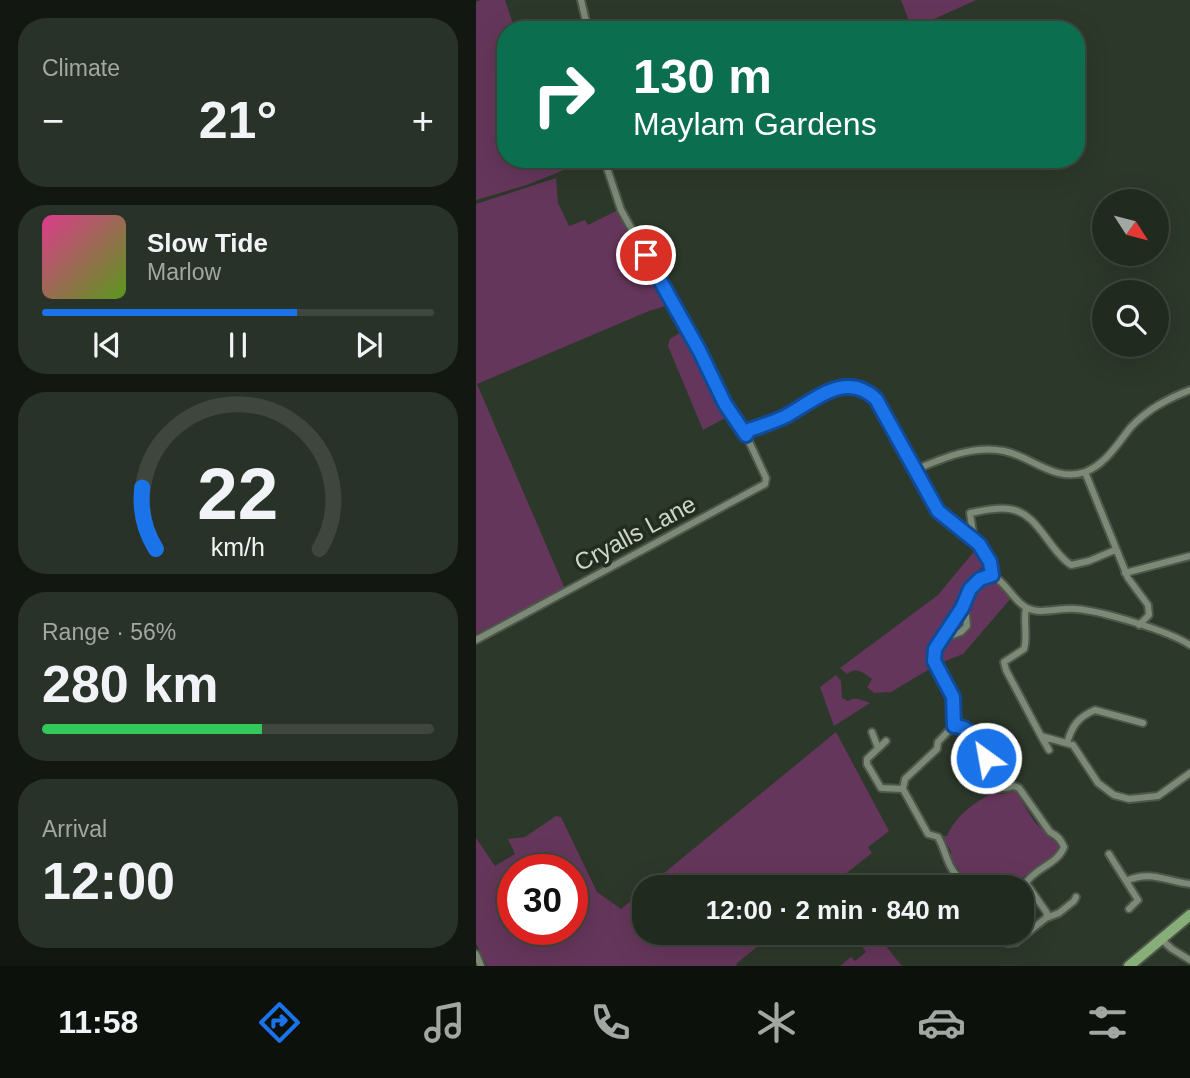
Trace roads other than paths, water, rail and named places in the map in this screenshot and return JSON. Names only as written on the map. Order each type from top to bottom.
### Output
[{"type":"main road","points":[[1129,966],[1190,915]]},
{"type":"street","points":[[581,0],[586,21]]},
{"type":"street","points":[[607,168],[621,210],[699,350],[725,404],[746,435],[749,430],[786,416],[827,391],[852,386],[867,390],[876,399],[938,511],[974,540],[990,562],[992,575]]},
{"type":"street","points":[[915,470],[963,452],[995,449],[1020,456],[1057,473],[1068,475],[1085,472],[1096,466],[1133,425],[1161,401],[1190,390]]},
{"type":"street","name":"Cryalls Lane","points":[[476,640],[765,484],[766,478],[746,435]]},
{"type":"street","points":[[1085,472],[1125,573],[1150,611],[1139,625]]},
{"type":"street","points":[[974,540],[970,513],[1005,508],[1027,516],[1071,565],[1115,550]]},
{"type":"street","points":[[1125,573],[1190,556]]},
{"type":"street","points":[[957,875],[948,862],[946,850],[938,837],[928,834],[902,789],[905,779],[937,749],[938,741],[954,726],[953,697],[934,661],[935,649],[950,628],[970,589],[992,575]]},
{"type":"street","points":[[992,575],[1000,579],[1027,608],[1038,611],[1079,609],[1139,625],[1190,645]]},
{"type":"street","points":[[940,639],[961,632],[967,626],[965,600]]},
{"type":"street","points":[[1027,608],[1024,649],[1004,662],[1049,750]]},
{"type":"street","points":[[1068,743],[1071,727],[1095,710],[1143,723]]},
{"type":"street","points":[[954,726],[967,728],[972,733],[986,756],[984,769],[997,787],[1019,788],[1051,832],[1062,842],[1064,847],[1061,855],[1030,877],[1026,883],[1047,913],[1046,918]]},
{"type":"street","points":[[872,732],[878,748]]},
{"type":"street","points":[[1041,736],[1073,745],[1098,783],[1114,795],[1129,799],[1157,796],[1190,773]]},
{"type":"street","points":[[886,741],[867,759],[867,764],[885,790],[902,789]]},
{"type":"street","points":[[1109,855],[1138,900],[1129,909]]},
{"type":"street","points":[[1126,881],[1143,875],[1190,884]]},
{"type":"street","points":[[1034,927],[1059,913],[1073,898]]},
{"type":"street","points":[[1161,939],[1172,950],[1190,960]]},
{"type":"street","points":[[476,954],[481,966]]}]
